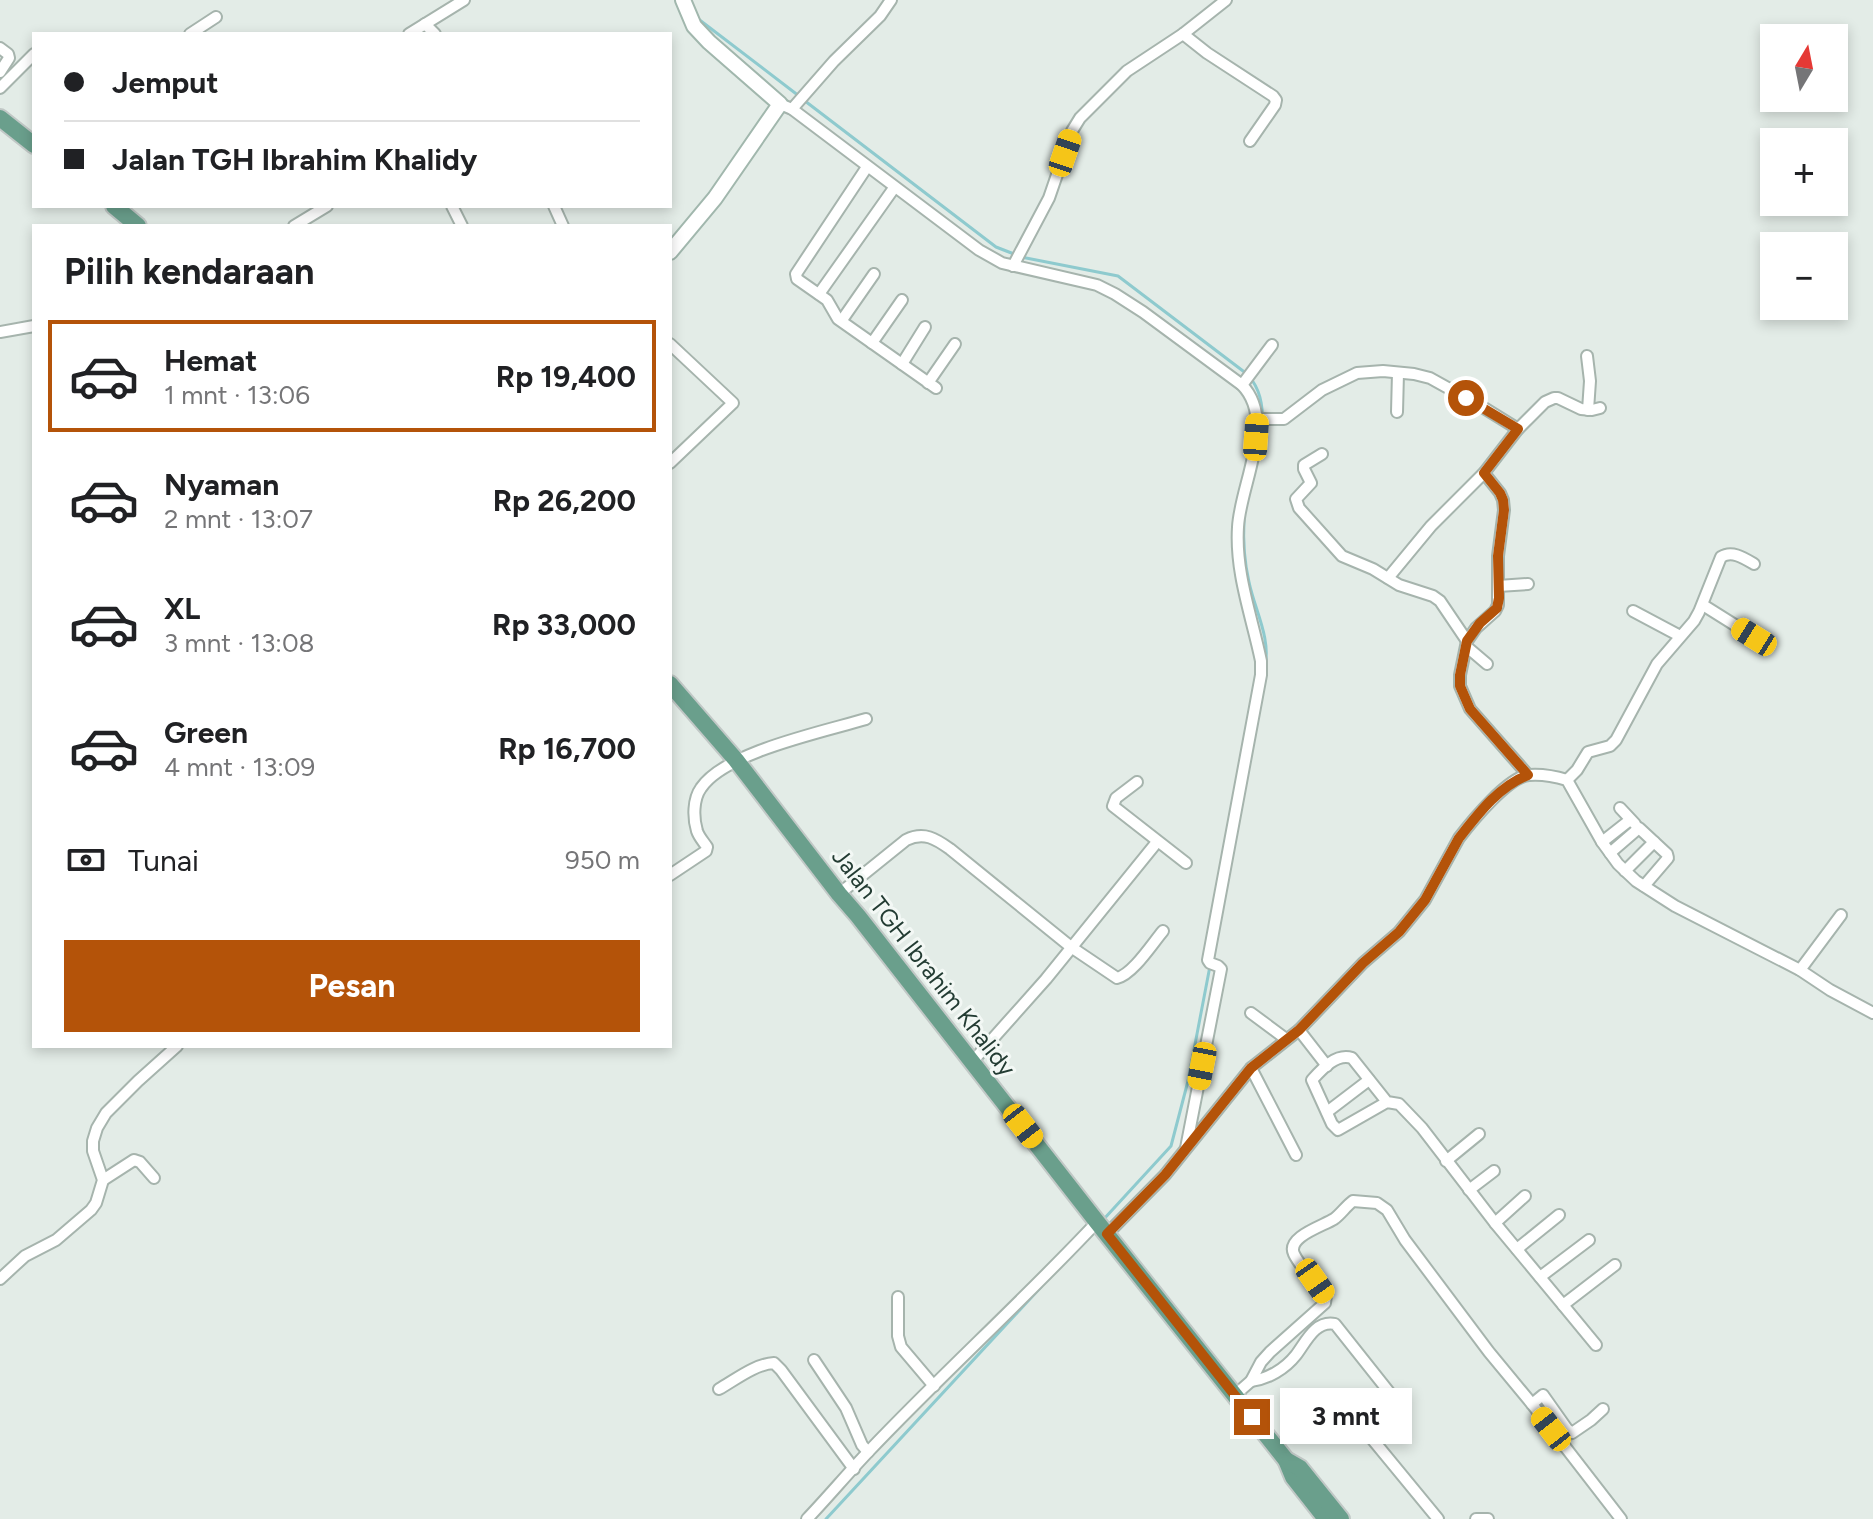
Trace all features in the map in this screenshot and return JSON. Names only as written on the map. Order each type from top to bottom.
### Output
[{"type":"main road","points":[[0,118],[32,143]]},
{"type":"main road","points":[[116,208],[136,224]]},
{"type":"main road","name":"Jalan TGH Ibrahim Khalidy","points":[[672,686],[736,760],[1235,1395],[1286,1460],[1293,1477],[1326,1519]]},
{"type":"main road","name":"Jalan TGH Ibrahim Khalidy","points":[[1286,1460],[1300,1468],[1341,1519]]},
{"type":"street","points":[[412,32],[464,0]]},
{"type":"street","points":[[683,0],[694,26],[709,42],[894,188],[979,250],[1002,263],[1016,259],[1097,285],[1247,379],[1261,420],[1239,516],[1238,564],[1261,661],[1261,675],[1208,960],[1220,968],[1220,972],[1186,1148]]},
{"type":"street","points":[[672,250],[789,106],[803,97],[880,16],[891,0]]},
{"type":"street","points":[[1016,259],[1049,198],[1072,131],[1080,118],[1127,71],[1183,34],[1226,0]]},
{"type":"street","points":[[193,32],[216,17]]},
{"type":"street","points":[[425,24],[433,32]]},
{"type":"street","points":[[1183,34],[1276,100],[1250,141]]},
{"type":"street","points":[[0,48],[9,58],[0,72]]},
{"type":"street","points":[[0,88],[32,56]]},
{"type":"street","points":[[867,167],[796,274],[797,279],[829,303],[835,316],[932,386],[955,344]]},
{"type":"street","points":[[819,294],[894,188]]},
{"type":"street","points":[[297,224],[324,208]]},
{"type":"street","points":[[842,320],[874,274]]},
{"type":"street","points":[[872,343],[902,300]]},
{"type":"street","points":[[0,332],[32,326]]},
{"type":"street","points":[[902,364],[925,327]]},
{"type":"street","points":[[1247,379],[1272,345]]},
{"type":"street","points":[[672,346],[733,403],[672,461]]},
{"type":"street","points":[[1587,356],[1590,381],[1588,410]]},
{"type":"street","points":[[1261,420],[1284,419],[1322,390],[1357,373],[1371,371],[1430,378],[1518,429]]},
{"type":"street","points":[[1397,412],[1398,373]]},
{"type":"street","points":[[1388,578],[1431,526],[1484,473],[1518,429],[1545,402],[1554,398],[1588,410],[1600,408]]},
{"type":"street","points":[[1322,454],[1304,465],[1311,483],[1297,498],[1297,504],[1342,556],[1373,569],[1399,585],[1440,601],[1467,644],[1487,664]]},
{"type":"street","points":[[1484,473],[1503,500],[1498,556],[1499,598],[1497,608],[1480,623],[1467,644],[1461,691],[1470,709],[1528,775]]},
{"type":"street","points":[[1567,780],[1588,752],[1614,744],[1657,664],[1694,621],[1723,555],[1736,555],[1754,564]]},
{"type":"street","points":[[1498,586],[1528,584]]},
{"type":"street","points":[[1703,605],[1754,637]]},
{"type":"street","points":[[1633,611],[1680,636]]},
{"type":"street","points":[[672,874],[706,851],[707,847],[696,828],[695,809],[698,793],[708,780],[736,760],[756,752],[866,719]]},
{"type":"street","points":[[807,1519],[868,1452],[1055,1267],[1165,1175],[1251,1068],[1299,1030],[1363,963],[1399,932],[1431,891],[1459,838],[1500,792],[1528,775],[1567,780]]},
{"type":"street","points":[[1567,780],[1602,842],[1625,871],[1644,886],[1675,906],[1800,970],[1873,1013]]},
{"type":"street","points":[[1137,782],[1116,798],[1113,806],[1186,863]]},
{"type":"street","points":[[1620,808],[1667,854],[1668,858],[1644,886]]},
{"type":"street","points":[[1602,842],[1630,820]]},
{"type":"street","points":[[1610,853],[1639,828]]},
{"type":"street","points":[[839,894],[906,840],[925,835],[950,849],[1071,947],[1120,978],[1163,931]]},
{"type":"street","points":[[972,1062],[1157,842]]},
{"type":"street","points":[[1625,871],[1654,842]]},
{"type":"street","points":[[1800,970],[1841,915]]},
{"type":"street","points":[[1251,1013],[1286,1039]]},
{"type":"street","points":[[1299,1030],[1327,1066]]},
{"type":"street","points":[[0,1279],[25,1256],[50,1244],[91,1210],[103,1180],[93,1151],[97,1128],[106,1113],[175,1048]]},
{"type":"street","points":[[1387,1102],[1348,1056],[1335,1059],[1312,1082],[1332,1124],[1339,1130],[1387,1102],[1394,1101],[1406,1109],[1596,1345]]},
{"type":"street","points":[[1251,1068],[1296,1155]]},
{"type":"street","points":[[1327,1112],[1369,1080]]},
{"type":"street","points":[[1446,1161],[1479,1134]]},
{"type":"street","points":[[103,1180],[134,1160],[140,1162],[154,1178]]},
{"type":"street","points":[[1469,1190],[1494,1171]]},
{"type":"street","points":[[1495,1223],[1525,1196]]},
{"type":"street","points":[[1235,1395],[1251,1381],[1263,1358],[1326,1301],[1326,1296],[1295,1255],[1295,1242],[1338,1216],[1353,1201],[1377,1203],[1387,1210],[1405,1240],[1480,1340],[1621,1519]]},
{"type":"street","points":[[1517,1249],[1559,1215]]},
{"type":"street","points":[[1540,1277],[1589,1240]]},
{"type":"street","points":[[1563,1305],[1615,1265]]},
{"type":"street","points":[[898,1297],[901,1347],[934,1386]]},
{"type":"street","points":[[1251,1381],[1272,1376],[1295,1357],[1316,1329],[1335,1324],[1389,1392],[1388,1403],[1373,1429],[1373,1440],[1438,1519]]},
{"type":"street","points":[[814,1360],[846,1408],[868,1452]]},
{"type":"street","points":[[719,1389],[768,1363],[776,1364],[854,1469]]},
{"type":"street","points":[[1532,1404],[1543,1395],[1572,1433],[1603,1409]]},
{"type":"street","points":[[1476,1519],[1488,1519]]},
{"type":"waterway","points":[[697,18],[799,96]]},
{"type":"waterway","points":[[805,101],[996,247],[1014,254]]},
{"type":"waterway","points":[[1021,257],[1118,276],[1247,374]]},
{"type":"waterway","points":[[1252,380],[1262,405],[1261,433]]},
{"type":"waterway","points":[[1244,519],[1246,566],[1264,635],[1265,668]]},
{"type":"waterway","points":[[1103,1220],[1171,1146],[1188,1081],[1210,966]]},
{"type":"waterway","points":[[826,1519],[1041,1287]]},
{"type":"route","points":[[1252,1417],[1107,1234],[1165,1175],[1251,1068],[1299,1030],[1363,963],[1399,932],[1425,900],[1459,838],[1475,818],[1500,792],[1528,775],[1470,709],[1460,686],[1467,641],[1480,623],[1495,611],[1499,598],[1498,556],[1503,500],[1484,473],[1518,429],[1466,398]]}]
